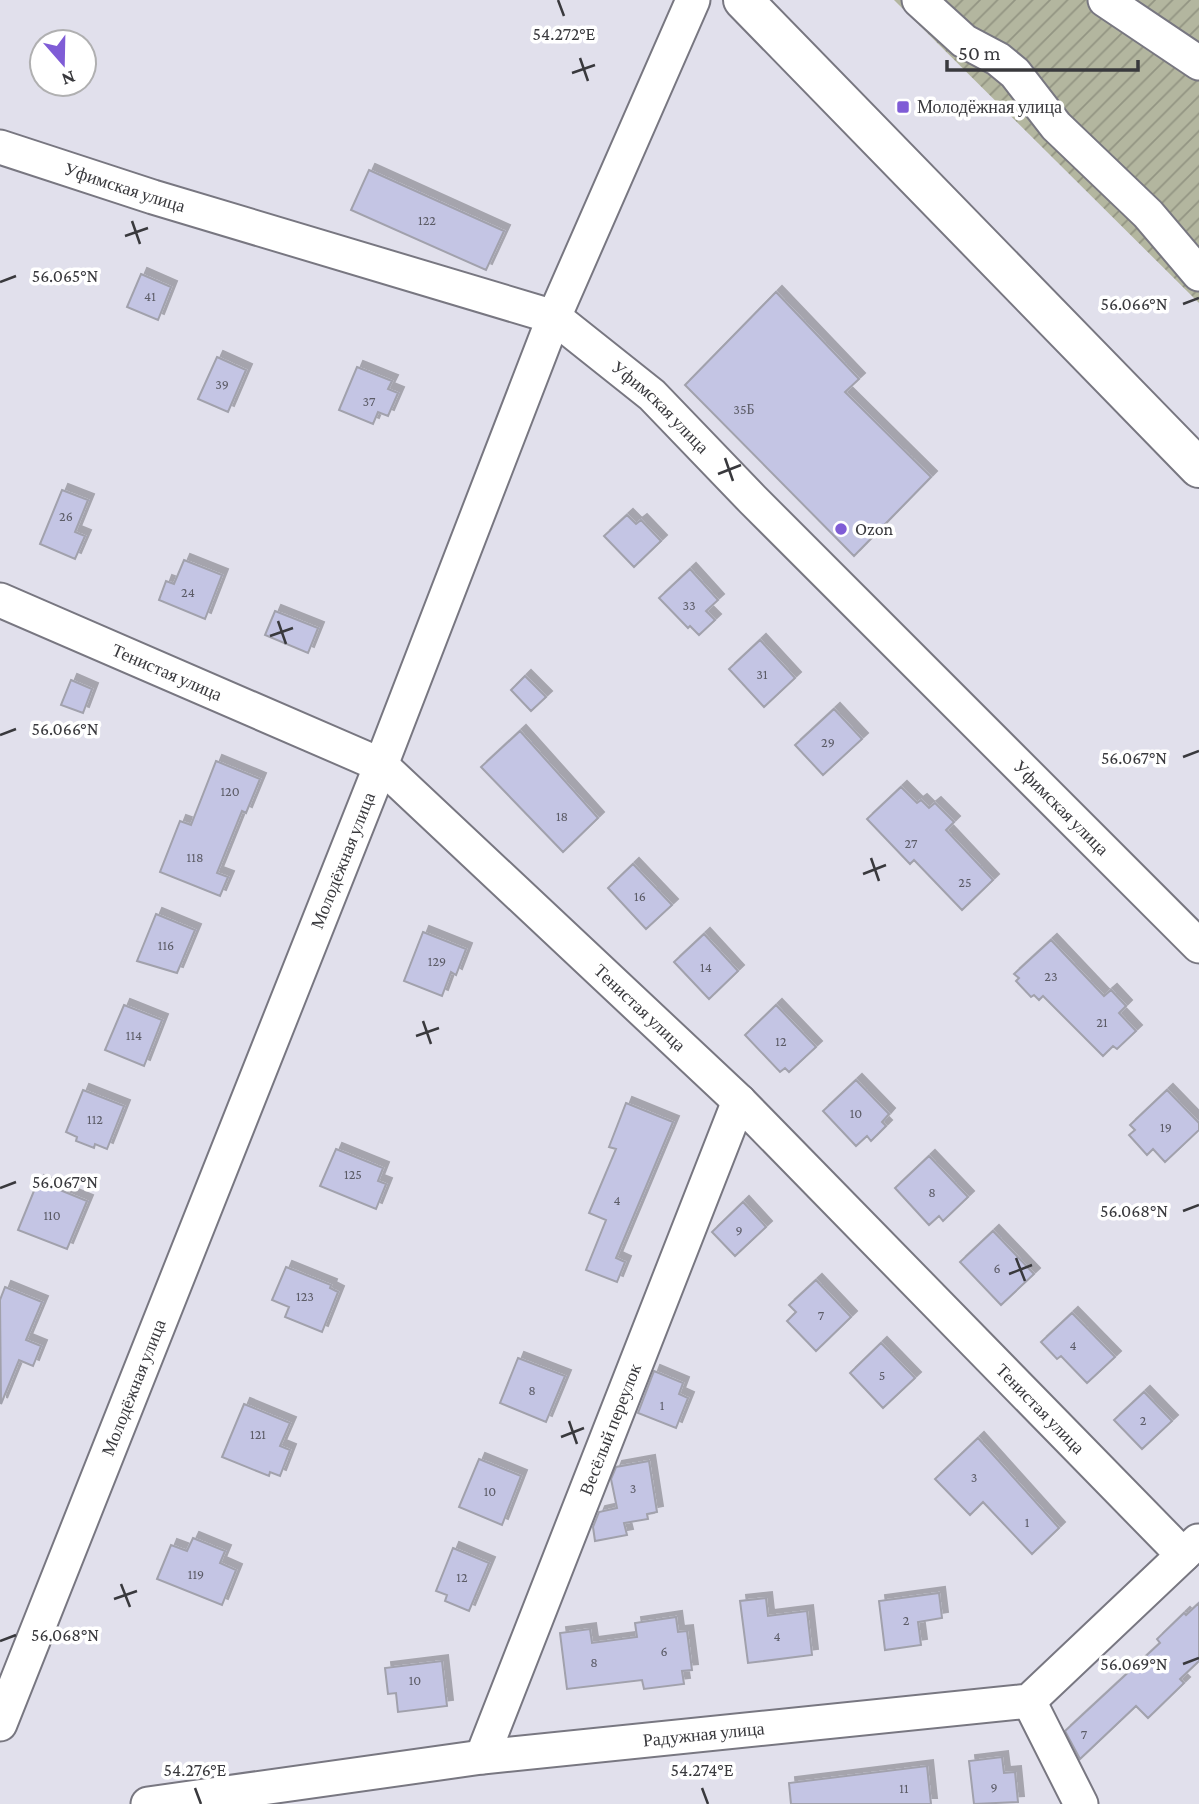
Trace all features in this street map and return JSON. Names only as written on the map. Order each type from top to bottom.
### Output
[{"type":"main road","points":[[743,0],[1199,468]]},
{"type":"street","name":"Молодёжная улица","points":[[0,1724],[381,765],[554,317],[693,0]]},
{"type":"street","points":[[919,0],[964,41],[998,59],[1014,73],[1056,125],[1148,214],[1199,274]]},
{"type":"street","points":[[1104,0],[1199,63]]},
{"type":"street","name":"Уфимская улица","points":[[0,147],[153,197],[554,317],[652,395],[752,499],[1199,946]]},
{"type":"street","name":"Тенистая улица","points":[[0,600],[381,765],[739,1101],[1191,1547]]},
{"type":"street","name":"Весёлый переулок","points":[[482,1757],[739,1101]]},
{"type":"street","points":[[1081,1804],[1029,1701],[1191,1547]]},
{"type":"street","name":"Радужная улица","points":[[148,1804],[482,1757],[1029,1701]]},
{"type":"green space","points":[[894,0],[1199,0],[1199,303]]},
{"type":"building","points":[[369,170],[504,231],[486,270],[351,210]]},
{"type":"building","points":[[141,274],[171,287],[158,320],[127,307]]},
{"type":"building","points":[[776,292],[859,379],[845,392],[931,477],[854,556],[685,385]]},
{"type":"building","points":[[217,357],[246,370],[228,412],[198,399]]},
{"type":"building","points":[[357,367],[392,381],[388,389],[398,393],[388,416],[378,412],[373,424],[339,410]]},
{"type":"building","points":[[62,490],[88,500],[75,532],[85,536],[75,559],[40,544]]},
{"type":"building","points":[[627,515],[636,524],[641,520],[661,541],[634,567],[604,536]]},
{"type":"building","points":[[184,560],[222,575],[205,619],[159,600],[166,581],[174,584]]},
{"type":"building","points":[[690,569],[718,600],[706,611],[715,620],[699,635],[690,626],[688,628],[659,598]]},
{"type":"building","points":[[275,611],[318,628],[308,653],[265,635]]},
{"type":"building","points":[[760,640],[795,678],[764,707],[729,669]]},
{"type":"building","points":[[525,676],[546,697],[531,711],[511,690]]},
{"type":"building","points":[[71,680],[92,689],[83,713],[61,705]]},
{"type":"building","points":[[834,709],[862,739],[823,775],[795,745]]},
{"type":"building","points":[[520,731],[598,818],[563,852],[481,767]]},
{"type":"building","points":[[216,761],[260,779],[246,813],[242,811],[217,873],[228,877],[220,896],[160,872],[180,821],[191,825]]},
{"type":"building","points":[[901,787],[917,803],[921,800],[929,808],[935,803],[954,822],[946,830],[993,880],[962,910],[914,860],[910,864],[867,819]]},
{"type":"building","points":[[633,864],[672,905],[646,929],[608,888]]},
{"type":"building","points":[[156,914],[195,930],[177,973],[137,961]]},
{"type":"building","points":[[423,932],[466,949],[456,975],[451,972],[442,996],[404,981]]},
{"type":"building","points":[[704,934],[738,971],[709,999],[674,962]]},
{"type":"building","points":[[1051,940],[1104,996],[1111,990],[1126,1006],[1119,1013],[1136,1031],[1117,1049],[1113,1046],[1103,1056],[1043,996],[1039,1000],[1034,995],[1031,997],[1016,981],[1019,978],[1014,974]]},
{"type":"building","points":[[124,1005],[162,1020],[144,1066],[105,1050]]},
{"type":"building","points":[[776,1005],[816,1047],[789,1072],[785,1068],[780,1072],[745,1035]]},
{"type":"building","points":[[856,1080],[889,1114],[882,1122],[886,1126],[871,1141],[867,1136],[856,1146],[823,1111]]},
{"type":"building","points":[[83,1090],[124,1106],[107,1149],[95,1144],[94,1148],[76,1141],[77,1137],[66,1132]]},
{"type":"building","points":[[1167,1090],[1199,1123],[1199,1130],[1165,1162],[1153,1149],[1147,1155],[1129,1135],[1135,1130],[1130,1125]]},
{"type":"building","points":[[626,1103],[673,1122],[616,1258],[625,1262],[617,1282],[586,1270],[606,1220],[589,1213],[616,1149],[609,1147]]},
{"type":"building","points":[[336,1149],[383,1168],[378,1181],[386,1184],[376,1209],[320,1186]]},
{"type":"building","points":[[929,1156],[968,1197],[943,1221],[939,1216],[929,1225],[895,1188]]},
{"type":"building","points":[[38,1181],[87,1201],[67,1249],[18,1230]]},
{"type":"building","points":[[743,1202],[766,1227],[735,1256],[712,1232]]},
{"type":"building","points":[[993,1231],[1034,1274],[1001,1305],[960,1262]]},
{"type":"building","points":[[286,1267],[331,1285],[330,1288],[338,1292],[322,1332],[285,1317],[289,1307],[272,1300]]},
{"type":"building","points":[[816,1280],[851,1317],[816,1351],[787,1321],[796,1312],[789,1305]]},
{"type":"building","points":[[5,1287],[42,1302],[26,1340],[41,1346],[33,1366],[19,1360],[1,1404],[0,1300]]},
{"type":"building","points":[[1072,1313],[1115,1357],[1087,1383],[1061,1356],[1057,1359],[1041,1342]]},
{"type":"building","points":[[881,1343],[915,1378],[883,1408],[850,1373]]},
{"type":"building","points":[[518,1358],[565,1376],[546,1422],[500,1403]]},
{"type":"building","points":[[654,1371],[683,1383],[679,1394],[688,1398],[676,1428],[638,1413]]},
{"type":"building","points":[[1144,1392],[1172,1421],[1142,1449],[1114,1420]]},
{"type":"building","points":[[244,1404],[290,1423],[280,1446],[290,1450],[280,1476],[270,1472],[269,1476],[222,1457]]},
{"type":"building","points":[[978,1438],[1059,1528],[1032,1554],[983,1502],[970,1515],[935,1479]]},
{"type":"building","points":[[479,1459],[521,1476],[502,1525],[459,1507]]},
{"type":"building","points":[[649,1461],[657,1512],[647,1514],[648,1519],[624,1523],[627,1535],[595,1541],[593,1527],[599,1512],[617,1508],[611,1479],[616,1467]]},
{"type":"building","points":[[193,1538],[225,1551],[220,1563],[236,1570],[222,1605],[157,1579],[171,1545],[187,1551]]},
{"type":"building","points":[[453,1548],[489,1563],[469,1611],[445,1601],[447,1595],[436,1591]]},
{"type":"building","points":[[939,1593],[942,1618],[918,1622],[921,1645],[885,1650],[879,1601]]},
{"type":"building","points":[[766,1598],[768,1616],[807,1611],[812,1655],[748,1663],[740,1601]]},
{"type":"building","points":[[1199,1603],[1199,1661],[1180,1679],[1184,1683],[1148,1718],[1136,1706],[1080,1759],[1065,1731],[1160,1643],[1157,1639],[1184,1613],[1186,1615]]},
{"type":"building","points":[[676,1617],[678,1632],[687,1631],[692,1670],[682,1671],[684,1684],[644,1689],[642,1680],[567,1689],[560,1633],[590,1629],[592,1643],[637,1637],[635,1623]]},
{"type":"building","points":[[442,1661],[447,1706],[398,1712],[396,1693],[388,1694],[385,1668]]},
{"type":"building","points":[[1002,1757],[1004,1773],[1015,1772],[1018,1802],[974,1804],[969,1761]]},
{"type":"building","points":[[927,1766],[931,1804],[791,1804],[789,1783]]},
{"type":"place","name":"Молодёжная улица","points":[[903,107]]},
{"type":"place","name":"Ozon","points":[[841,529]]}]
